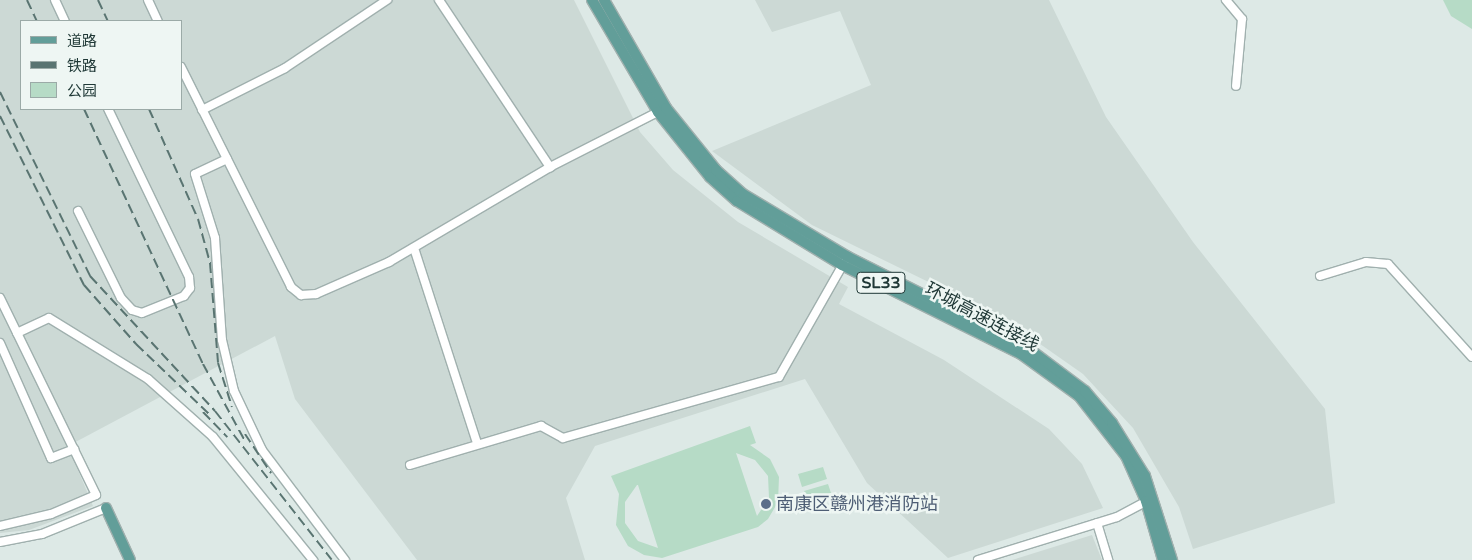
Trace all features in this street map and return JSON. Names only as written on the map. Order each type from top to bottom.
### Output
[{"type":"main road","name":"环城高速连接线","points":[[592,0],[662,110],[716,170],[743,194],[845,261],[1025,346],[1085,391],[1112,423],[1132,452],[1172,560]]},
{"type":"main road","name":"环城高速连接线","points":[[604,0],[662,110]]},
{"type":"main road","name":"环城高速连接线","points":[[1150,500],[1163,560]]},
{"type":"main road","points":[[106,508],[130,560]]},
{"type":"street","points":[[55,0],[65,20]]},
{"type":"street","points":[[148,0],[158,20]]},
{"type":"street","points":[[202,110],[285,68],[387,0]]},
{"type":"street","points":[[439,0],[550,168]]},
{"type":"street","points":[[1226,0],[1242,19],[1236,86]]},
{"type":"street","points":[[182,69],[290,287],[301,294],[316,294],[414,248],[550,168],[662,110]]},
{"type":"street","points":[[78,212],[121,298],[132,310],[142,313],[184,296],[190,288],[189,277],[108,110]]},
{"type":"street","points":[[227,159],[195,174],[214,238],[222,340],[232,382],[262,450],[345,560]]},
{"type":"street","points":[[414,248],[477,443]]},
{"type":"street","points":[[410,464],[477,443],[541,426],[564,438],[780,377],[845,261]]},
{"type":"street","points":[[1320,276],[1366,262],[1388,264],[1472,357]]},
{"type":"street","points":[[0,298],[96,495],[51,514],[0,526]]},
{"type":"street","points":[[17,333],[49,318],[148,379],[213,437],[313,560]]},
{"type":"street","points":[[0,343],[51,458],[74,449]]},
{"type":"street","points":[[978,560],[1097,523],[1150,500]]},
{"type":"street","points":[[0,542],[42,534],[106,508]]},
{"type":"street","points":[[1097,523],[1108,560]]},
{"type":"shaded area","points":[[0,0],[574,0],[640,132],[673,170],[738,222],[848,287],[839,304],[944,360],[1049,429],[1082,464],[1103,508],[948,558],[867,483],[805,379],[595,446],[566,498],[585,560],[417,560],[295,399],[275,336],[68,446],[93,506],[29,530],[0,533]]},
{"type":"shaded area","points":[[755,0],[1049,0],[1106,117],[1193,242],[1325,409],[1335,503],[1193,549],[1179,507],[1133,428],[1083,374],[1023,332],[951,293],[812,225],[712,151],[871,85],[840,11],[772,32]]},
{"type":"shaded area","points":[[1092,535],[1102,560],[1012,560]]},
{"type":"green space","points":[[1443,0],[1472,0],[1472,29],[1451,16]]},
{"type":"green space","points":[[750,426],[756,443],[750,445],[770,459],[779,477],[778,502],[768,519],[758,527],[662,558],[644,555],[628,546],[616,525],[619,494],[611,476]],"holes":[[[736,453],[755,460],[768,476],[769,498],[757,516]],[[638,485],[658,548],[638,541],[625,523],[625,502]]]},
{"type":"green space","points":[[823,467],[827,479],[802,487],[798,474]]},
{"type":"green space","points":[[828,484],[832,496],[808,504],[804,491]]},
{"type":"railway","points":[[27,0],[37,20]]},
{"type":"railway","points":[[98,0],[108,20]]},
{"type":"railway","points":[[0,92],[90,276],[215,411],[332,560]]},
{"type":"railway","points":[[84,110],[203,364],[245,441]]},
{"type":"railway","points":[[149,110],[198,219],[210,263],[218,363],[232,407]]},
{"type":"railway","points":[[0,116],[84,285],[136,344],[210,415]]},
{"type":"railway","points":[[203,412],[227,437]]},
{"type":"railway","points":[[245,434],[271,473]]},
{"type":"place","name":"南康区赣州港消防站","points":[[766,504]]}]
